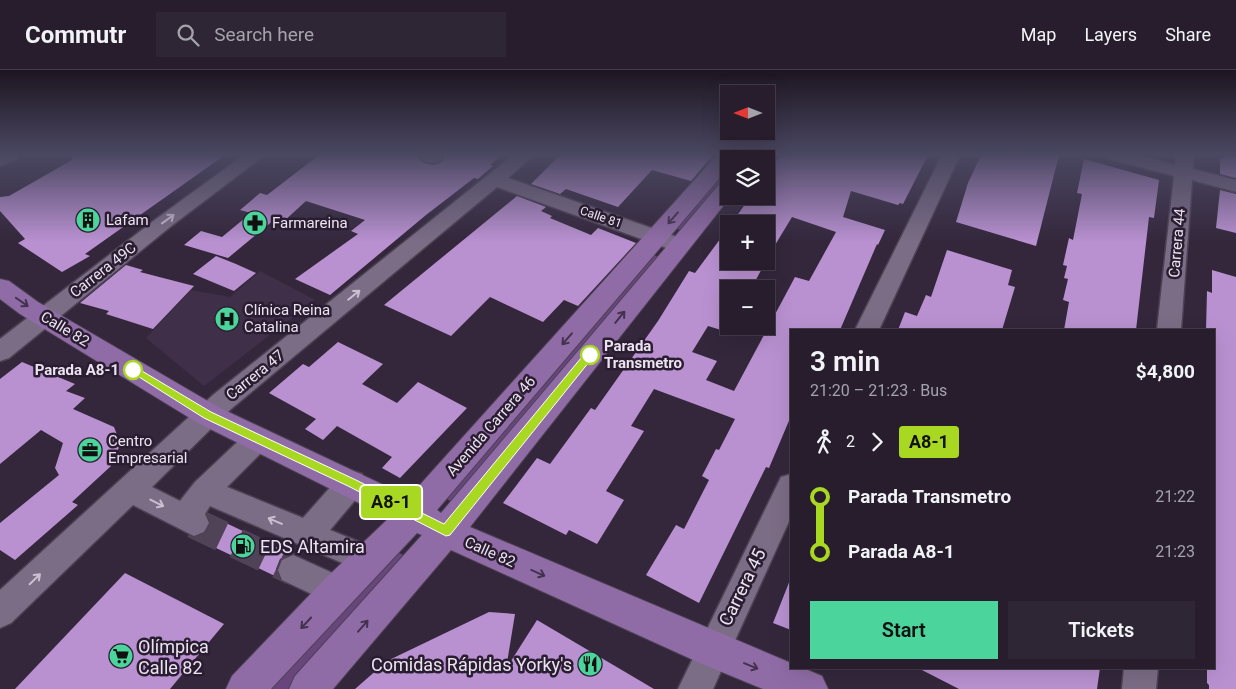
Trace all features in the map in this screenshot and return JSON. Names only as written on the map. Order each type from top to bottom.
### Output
[{"type":"main road","name":"Avenida Carrera 46","points":[[308,689],[446,531],[668,241],[708,184]]},
{"type":"main road","name":"Avenida Carrera 46","points":[[245,689],[337,591],[414,514],[668,241],[720,193]]},
{"type":"main road","name":"Calle 82","points":[[0,287],[44,317],[208,415],[352,483],[446,531],[713,650],[809,689]]},
{"type":"street","name":"Carrera 49C","points":[[0,352],[163,223],[216,184]]},
{"type":"street","name":"Carrera 47","points":[[0,612],[208,415],[489,184]]},
{"type":"street","name":"Calle 81","points":[[505,184],[668,241]]},
{"type":"street","points":[[867,329],[937,184]]},
{"type":"street","name":"Carrera 44","points":[[1170,329],[1182,184]]},
{"type":"street","points":[[129,489],[190,520],[205,491],[258,439]]},
{"type":"street","points":[[307,535],[352,483]]},
{"type":"street","name":"Carrera 45","points":[[695,689],[790,488]]},
{"type":"street","points":[[205,491],[368,560]]},
{"type":"street","points":[[293,570],[337,591]]},
{"type":"street","points":[[1139,689],[1141,669]]},
{"type":"shaded area","points":[[711,184],[719,184],[681,230],[674,228]]},
{"type":"shaded area","points":[[654,255],[661,258],[454,503],[445,498]]},
{"type":"shaded area","name":"Clínica Reina Catalina","points":[[260,271],[315,300],[204,386],[146,338],[191,290],[230,297]]},
{"type":"shaded area","points":[[393,550],[410,558],[289,689],[262,689]]},
{"type":"building","points":[[30,184],[184,184],[85,254],[90,256],[62,272],[18,243],[25,239],[0,211],[0,197],[9,196]]},
{"type":"building","points":[[281,184],[466,184],[330,295],[295,279],[358,234],[351,231],[365,220],[306,201],[283,222],[275,219],[228,258],[184,245],[201,231],[222,237],[251,213],[240,210],[260,193],[267,195]]},
{"type":"building","points":[[531,184],[639,184],[618,207],[566,189],[560,194]]},
{"type":"building","points":[[775,184],[913,184],[903,204],[900,203],[898,205],[851,191],[843,217],[885,230],[877,244],[840,329],[790,329],[790,418],[769,468],[766,467],[699,603],[646,575],[676,525],[684,529],[709,480],[702,476],[716,449],[719,450],[735,419],[654,389],[631,426],[644,431],[606,491],[624,500],[597,544],[569,530],[566,535],[503,503],[537,458],[550,464],[591,408],[595,410],[658,321],[689,271],[695,273],[720,239],[720,270],[761,270],[756,280],[720,280],[720,330],[708,326],[692,352],[717,361],[706,380],[734,391],[764,335],[775,335],[775,314],[795,277],[809,281],[836,232],[792,217],[775,245],[775,215],[737,215],[745,205],[775,205]]},
{"type":"building","points":[[968,184],[1052,184],[1036,246],[956,222]]},
{"type":"building","points":[[1079,184],[1158,184],[1154,218],[1149,217],[1136,329],[1064,329],[1069,302],[1063,300],[1068,279],[1064,278],[1067,266],[1063,265],[1069,238],[1073,240],[1082,194],[1077,193]]},
{"type":"building","points":[[1220,190],[1236,194],[1236,233],[1216,228]]},
{"type":"building","points":[[517,196],[546,207],[541,211],[552,216],[550,218],[591,235],[598,228],[636,243],[578,306],[564,300],[543,322],[490,297],[451,336],[384,305]]},
{"type":"building","points":[[947,250],[1012,270],[1008,285],[1015,287],[1002,329],[898,329],[905,312],[917,316],[926,295],[931,297]]},
{"type":"building","points":[[216,256],[256,273],[234,291],[193,274]]},
{"type":"building","points":[[126,265],[143,270],[140,272],[194,286],[153,329],[106,314],[109,311],[80,303]]},
{"type":"building","points":[[1212,270],[1236,277],[1236,689],[1209,689],[1207,683],[1207,669],[1215,669],[1215,329],[1206,329],[1207,291],[1212,293]]},
{"type":"building","points":[[338,342],[383,364],[362,384],[397,403],[418,382],[467,408],[400,478],[382,468],[392,457],[337,426],[323,440],[305,429],[316,419],[269,393],[303,364],[309,367]]},
{"type":"building","points":[[22,362],[75,384],[66,391],[85,398],[73,409],[114,427],[119,440],[119,448],[109,461],[111,466],[72,502],[78,505],[15,560],[0,550],[0,523],[59,475],[55,468],[63,443],[41,430],[0,464],[0,379]]},
{"type":"building","name":"EDS Altamira","points":[[207,514],[291,554],[280,559],[276,569],[279,578],[195,538],[206,533],[211,524]]},
{"type":"building","name":"Olímpica Calle 82","points":[[125,573],[224,624],[170,689],[15,689]]},
{"type":"building","points":[[790,580],[790,630],[773,623]]},
{"type":"building","points":[[489,612],[515,614],[506,669],[537,620],[654,689],[355,689],[387,661]]},
{"type":"building","points":[[920,669],[1100,669],[1097,689],[959,689]]},
{"type":"tunnel","points":[[194,523],[293,570]]},
{"type":"bus line","name":"A8-1","points":[[133,370],[208,415],[352,483],[446,531],[590,355]]},
{"type":"place","name":"Lafam","points":[[88,220]]},
{"type":"place","name":"Farmareina","points":[[255,223]]},
{"type":"place","name":"Clínica Reina Catalina","points":[[227,319]]},
{"type":"place","name":"Parada Transmetro","points":[[590,355]]},
{"type":"place","name":"Parada A8-1","points":[[133,370]]},
{"type":"place","name":"Centro Empresarial","points":[[90,450]]},
{"type":"place","name":"EDS Altamira","points":[[243,546]]},
{"type":"place","name":"Olímpica Calle 82","points":[[121,656]]},
{"type":"place","name":"Comidas Rápidas Yorky's","points":[[590,664]]}]
